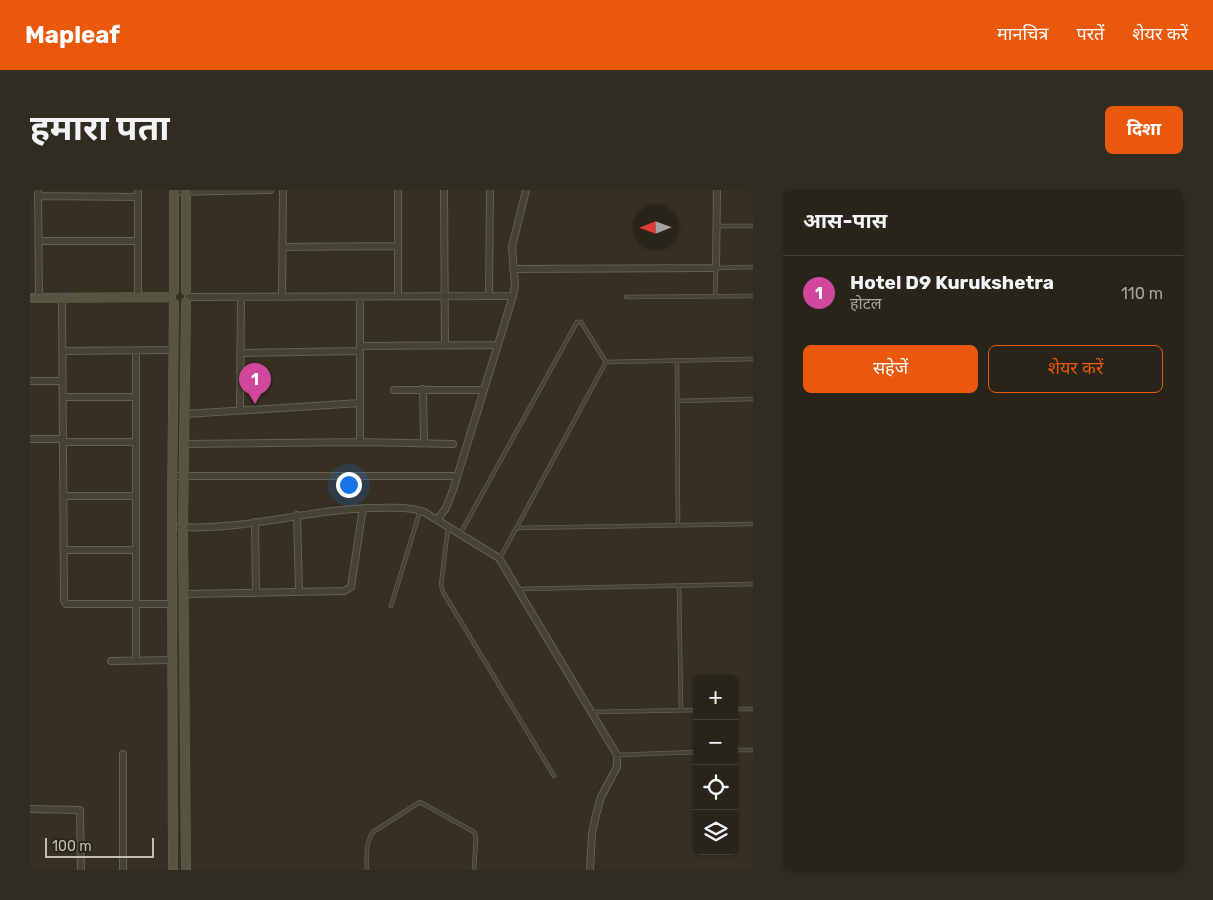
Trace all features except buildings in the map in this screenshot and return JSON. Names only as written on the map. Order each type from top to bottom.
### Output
[{"type":"main road","points":[[173,870],[172,476],[174,191]]},
{"type":"main road","points":[[186,191],[187,297],[183,527],[186,870]]},
{"type":"main road","points":[[173,297],[179,289],[187,297]]},
{"type":"main road","points":[[173,297],[180,305],[187,297]]},
{"type":"main road","points":[[34,298],[173,297]]},
{"type":"street","points":[[174,191],[270,190]]},
{"type":"street","points":[[282,297],[283,190]]},
{"type":"street","points":[[398,190],[398,297]]},
{"type":"street","points":[[444,190],[444,345]]},
{"type":"street","points":[[489,296],[490,190]]},
{"type":"street","points":[[437,520],[446,508],[457,476],[513,296],[515,285],[512,247],[526,190]]},
{"type":"street","points":[[513,269],[716,268],[717,190]]},
{"type":"street","points":[[34,298],[39,241],[38,193],[138,193],[138,298]]},
{"type":"street","points":[[39,241],[138,241]]},
{"type":"street","points":[[282,247],[398,246]]},
{"type":"street","points":[[187,297],[513,296]]},
{"type":"street","points":[[240,411],[241,297]]},
{"type":"street","points":[[360,297],[360,442]]},
{"type":"street","points":[[62,298],[64,603],[173,604]]},
{"type":"street","points":[[240,353],[444,345],[498,345]]},
{"type":"street","points":[[62,350],[173,350]]},
{"type":"street","points":[[136,351],[136,661]]},
{"type":"street","points":[[30,381],[63,381]]},
{"type":"street","points":[[423,389],[424,443]]},
{"type":"street","points":[[394,390],[484,390]]},
{"type":"street","points":[[63,397],[136,397]]},
{"type":"street","points":[[185,414],[360,403]]},
{"type":"street","points":[[30,440],[136,442]]},
{"type":"street","points":[[185,444],[360,442],[453,444]]},
{"type":"street","points":[[172,476],[457,476]]},
{"type":"street","points":[[64,496],[136,496]]},
{"type":"street","points":[[172,527],[225,527],[298,515],[363,508],[401,507],[420,511],[499,558],[617,755],[617,767],[602,797],[596,815],[592,833],[590,870]]},
{"type":"street","points":[[184,594],[344,591],[351,587],[363,508]]},
{"type":"street","points":[[298,515],[299,592]]},
{"type":"street","points":[[255,522],[256,592]]},
{"type":"street","points":[[64,550],[136,550]]},
{"type":"street","points":[[111,661],[173,660]]},
{"type":"street","points":[[123,754],[123,870]]},
{"type":"street","points":[[30,809],[80,810],[81,870]]},
{"type":"lane","points":[[716,226],[753,226]]},
{"type":"lane","points":[[715,296],[716,268],[753,267]]},
{"type":"lane","points":[[626,297],[753,296]]},
{"type":"lane","points":[[460,534],[577,322],[581,322],[606,362]]},
{"type":"lane","points":[[606,362],[753,359]]},
{"type":"lane","points":[[677,361],[678,525]]},
{"type":"lane","points":[[499,558],[606,362]]},
{"type":"lane","points":[[677,401],[753,399]]},
{"type":"lane","points":[[390,606],[420,511]]},
{"type":"lane","points":[[516,528],[753,524]]},
{"type":"lane","points":[[448,527],[440,585],[554,776]]},
{"type":"lane","points":[[518,589],[753,584]]},
{"type":"lane","points":[[679,586],[681,710]]},
{"type":"lane","points":[[738,710],[753,709]]},
{"type":"lane","points":[[592,712],[693,710]]},
{"type":"lane","points":[[738,750],[753,750]]},
{"type":"lane","points":[[617,755],[693,752]]},
{"type":"lane","points":[[367,870],[368,838],[373,832],[420,802],[474,832],[476,838],[474,870]]},
{"type":"place","name":"Hotel D9 Kurukshetra","points":[[255,404]]}]
